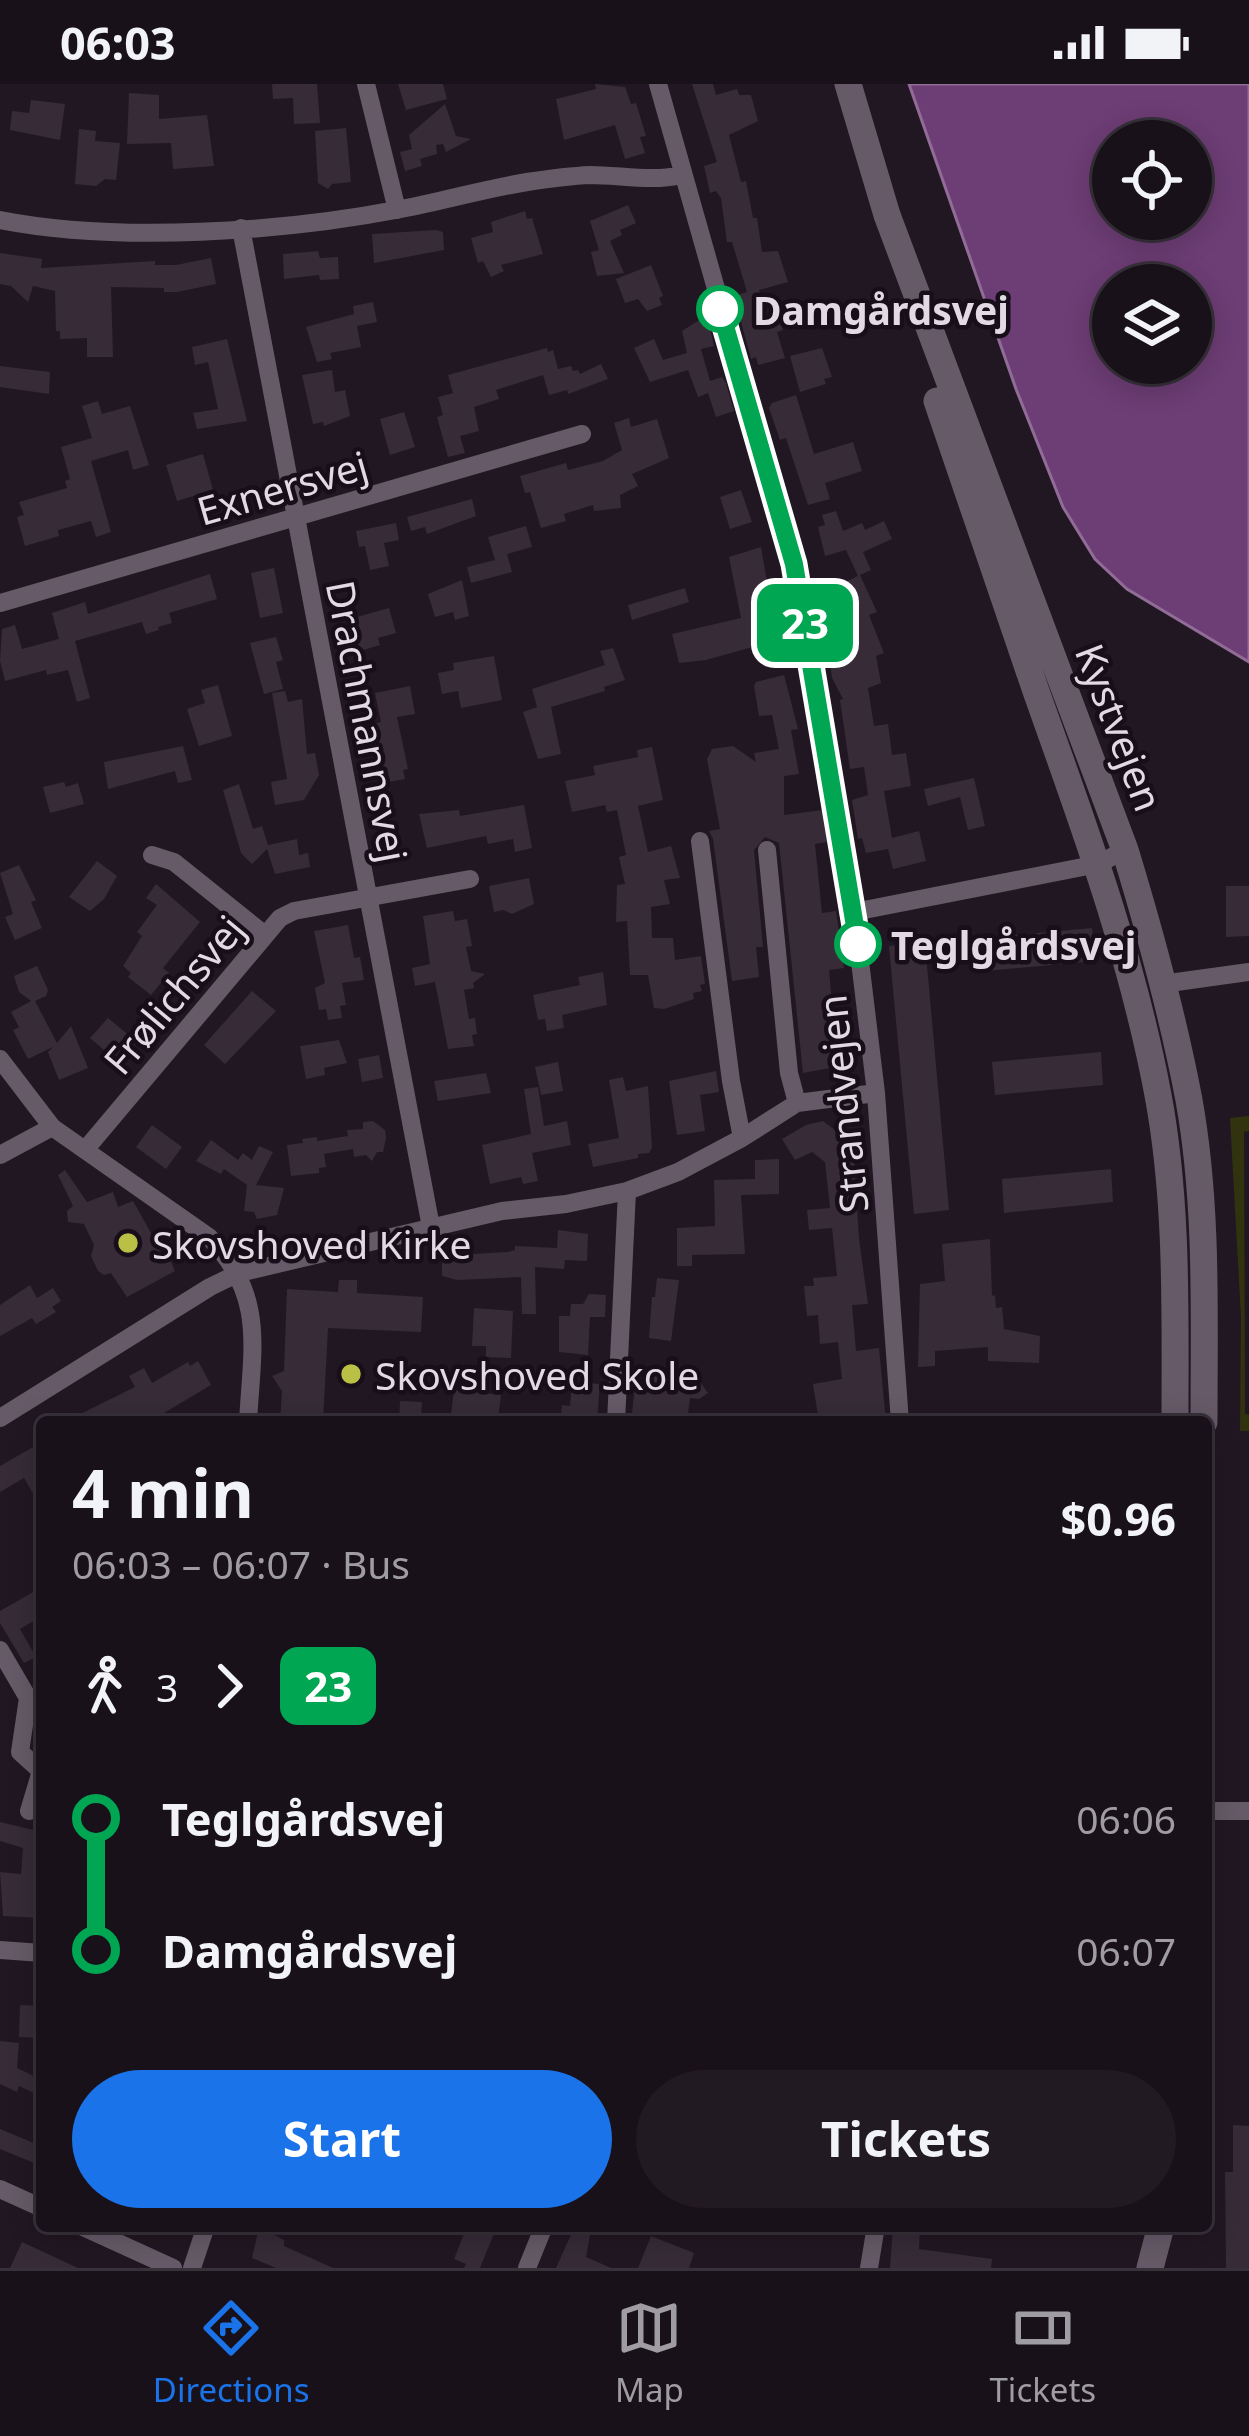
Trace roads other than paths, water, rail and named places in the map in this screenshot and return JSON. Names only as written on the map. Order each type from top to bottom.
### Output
[{"type":"main road","name":"Kystvejen","points":[[830,84],[1129,965],[1159,1099],[1175,1280],[1175,1416]]},
{"type":"main road","name":"Kystvejen","points":[[848,84],[887,215],[1125,850],[1162,984],[1189,1101],[1198,1173],[1204,1261],[1204,1416]]},
{"type":"main road","points":[[1134,2268],[1143,2232]]},
{"type":"main road","points":[[1150,2268],[1159,2232]]},
{"type":"street","points":[[366,84],[397,210]]},
{"type":"street","name":"Strandvejen","points":[[658,84],[794,564],[854,912],[876,1093],[900,1416]]},
{"type":"street","points":[[0,220],[124,232],[241,228],[397,210],[529,182],[590,175],[682,175]]},
{"type":"street","name":"Drachmannsvej","points":[[241,228],[431,1227]]},
{"type":"street","name":"Exnersvej","points":[[0,603],[582,434]]},
{"type":"street","points":[[700,841],[730,1081],[742,1138]]},
{"type":"street","points":[[767,850],[796,1103]]},
{"type":"street","points":[[854,912],[1098,864],[1125,850]]},
{"type":"street","points":[[152,855],[174,862],[265,935]]},
{"type":"street","name":"Frølichsvej","points":[[85,1150],[280,918],[294,911],[470,879]]},
{"type":"street","points":[[1162,984],[1249,972]]},
{"type":"street","points":[[0,1059],[52,1127],[209,1237],[238,1273],[254,1318],[248,1416]]},
{"type":"street","points":[[0,1418],[238,1273],[431,1227],[627,1191],[678,1172],[796,1103],[876,1093]]},
{"type":"street","points":[[0,1155],[52,1127]]},
{"type":"street","points":[[616,1416],[627,1191]]},
{"type":"street","points":[[0,1650],[28,1698],[20,1752],[36,1766]]},
{"type":"street","points":[[29,1810],[36,1787]]},
{"type":"street","points":[[1212,1811],[1249,1811]]},
{"type":"street","points":[[0,1950],[36,1953]]},
{"type":"street","points":[[0,2189],[36,2205]]},
{"type":"street","points":[[94,2232],[173,2268]]},
{"type":"street","points":[[192,2268],[204,2232]]},
{"type":"street","points":[[526,2268],[541,2232]]},
{"type":"street","points":[[869,2268],[875,2232]]},
{"type":"place","name":"Damgårdsvej","points":[[720,309]]},
{"type":"place","name":"Teglgårdsvej","points":[[858,944]]},
{"type":"place","name":"Skovshoved Kirke","points":[[128,1243]]},
{"type":"place","name":"Skovshoved Skole","points":[[351,1374]]}]
